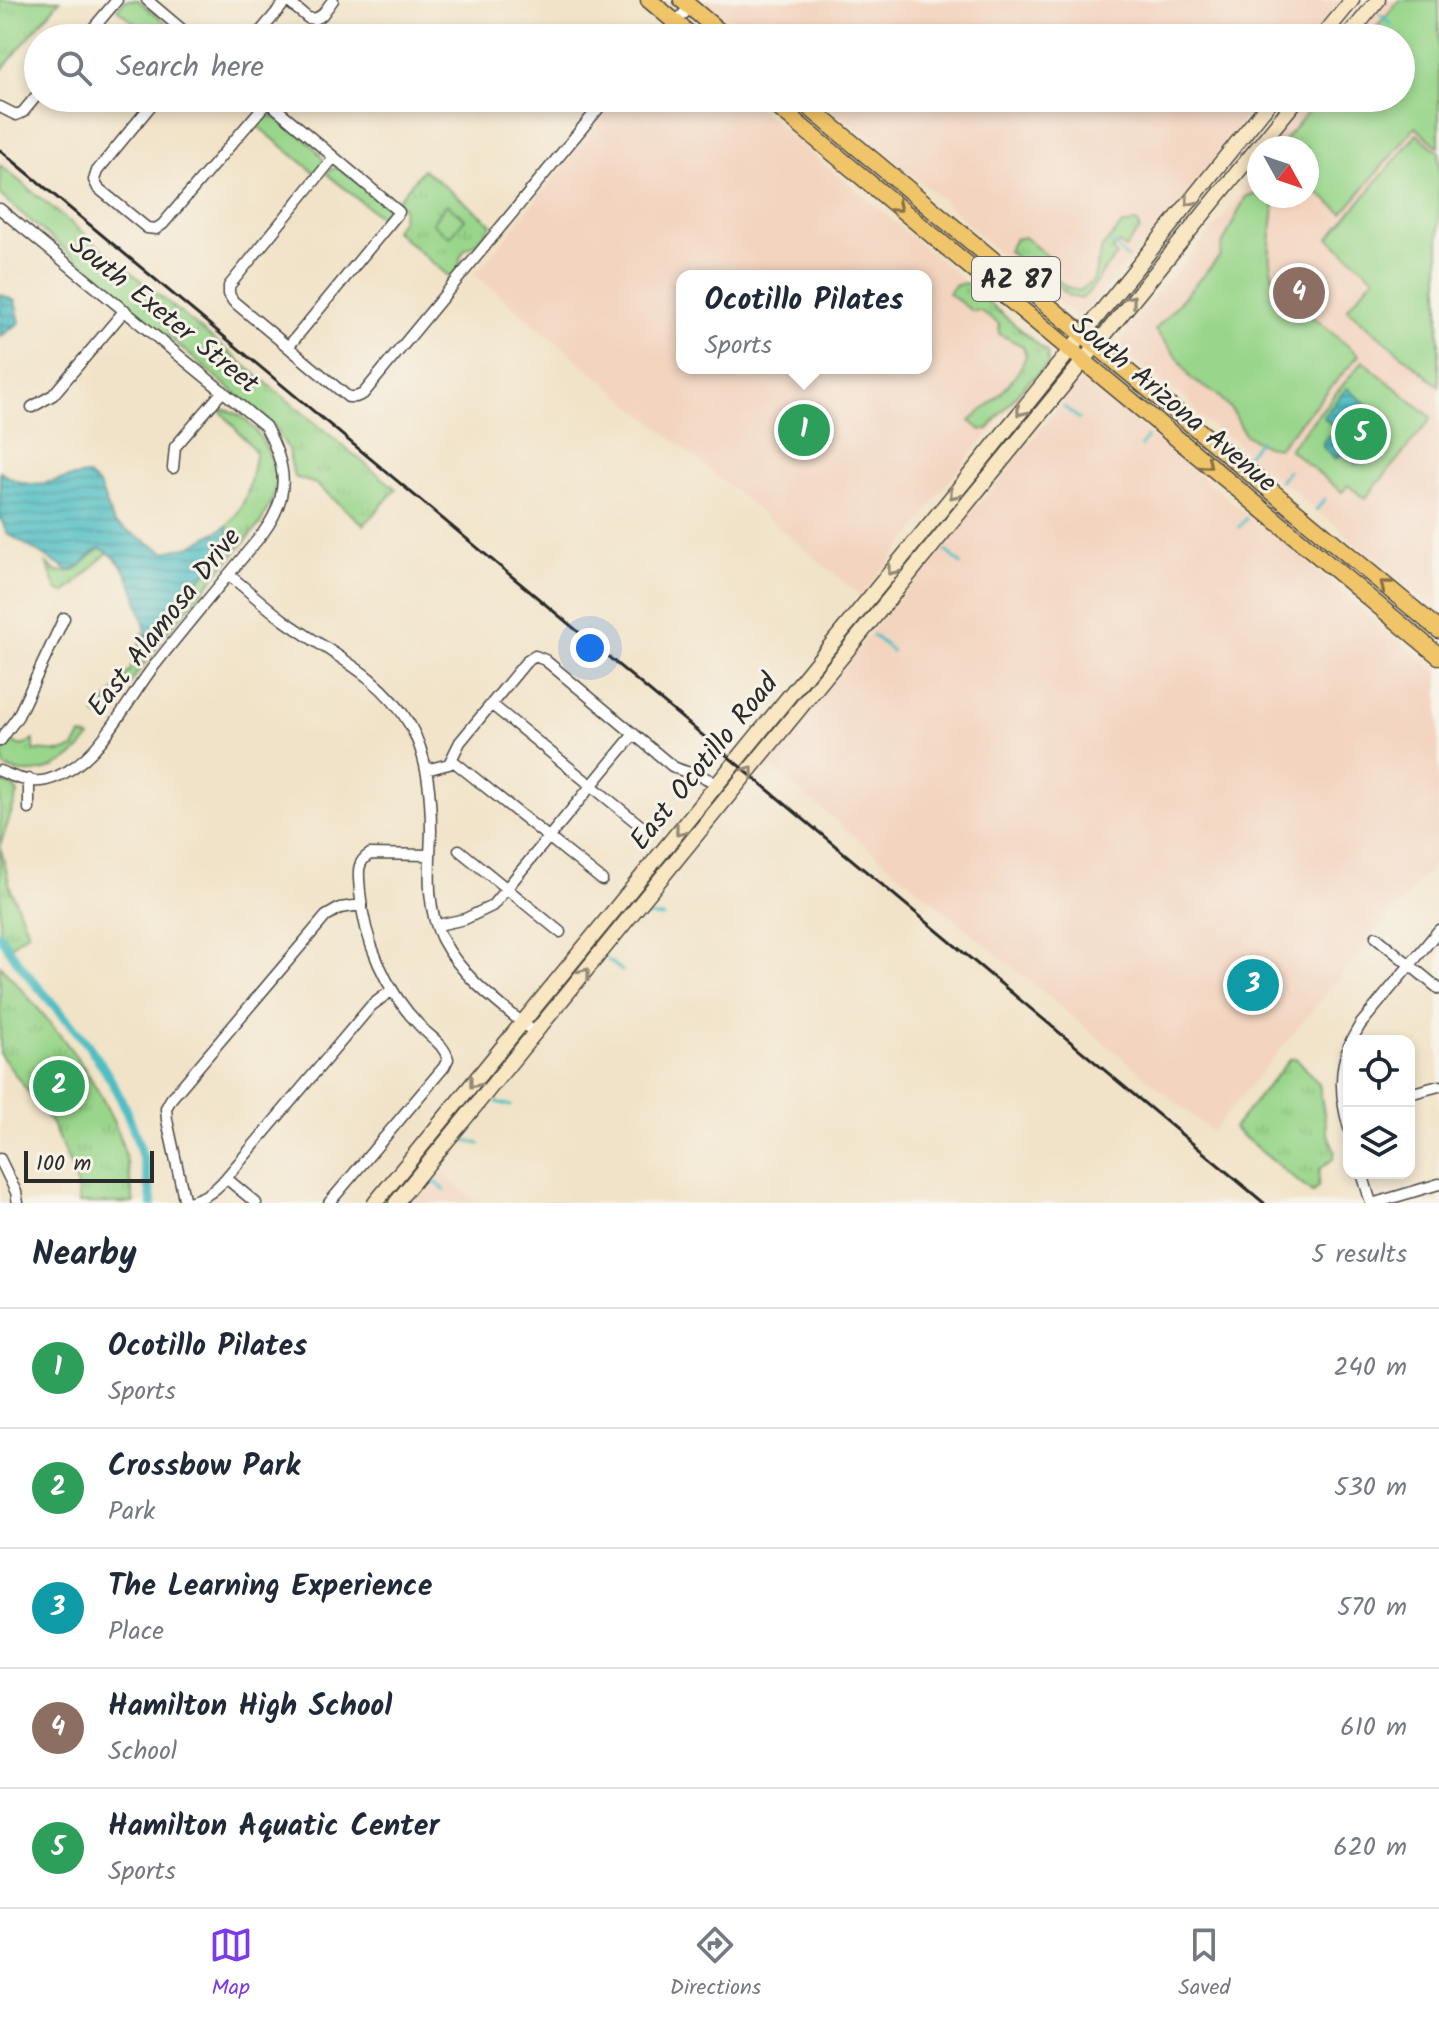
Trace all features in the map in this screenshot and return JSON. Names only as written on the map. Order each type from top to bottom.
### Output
[{"type":"main road","points":[[649,0],[676,23]]},
{"type":"main road","points":[[1332,24],[1352,0]]},
{"type":"main road","points":[[1358,24],[1378,0]]},
{"type":"main road","points":[[686,4],[710,24]]},
{"type":"main road","name":"South Arizona Avenue","points":[[784,112],[1439,656]]},
{"type":"main road","name":"South Arizona Avenue","points":[[815,112],[1439,630]]},
{"type":"main road","points":[[1090,339],[1262,112]]},
{"type":"main road","points":[[1076,356],[1286,112]]},
{"type":"main road","name":"East Ocotillo Road","points":[[375,1203],[936,516],[1076,356]]},
{"type":"main road","name":"East Ocotillo Road","points":[[396,1203],[948,527],[1076,356]]},
{"type":"main road","points":[[936,516],[948,527]]},
{"type":"street","points":[[97,24],[117,0]]},
{"type":"street","points":[[147,0],[175,24]]},
{"type":"street","points":[[266,24],[286,0],[308,18],[314,19],[322,15],[333,0]]},
{"type":"street","points":[[676,23],[686,4]]},
{"type":"street","points":[[0,107],[16,115],[24,111]]},
{"type":"street","points":[[145,112],[97,171],[94,180],[98,188],[147,228],[156,229],[256,112]]},
{"type":"street","points":[[280,112],[399,212],[288,347]]},
{"type":"street","points":[[334,157],[229,286],[229,294],[233,301],[348,397],[356,397],[363,394],[595,112]]},
{"type":"street","name":"South Exeter Street","points":[[0,209],[265,426],[277,448],[282,468]]},
{"type":"street","points":[[32,407],[53,395],[125,310]]},
{"type":"street","points":[[173,468],[175,447],[223,391]]},
{"type":"street","name":"East Alamosa Drive","points":[[29,779],[45,781],[68,770],[91,752],[153,667],[276,514],[283,494],[282,468]]},
{"type":"street","points":[[229,575],[284,620],[376,683],[397,705],[411,726],[426,770],[431,831],[430,896],[441,937],[470,977],[535,1033]]},
{"type":"street","points":[[0,741],[18,716],[64,618]]},
{"type":"street","points":[[426,770],[446,766],[452,760],[460,742],[526,662],[535,656],[545,660],[672,766],[703,774],[717,785]]},
{"type":"street","points":[[491,704],[646,830]]},
{"type":"street","points":[[438,925],[481,913],[508,889],[634,734]]},
{"type":"street","points":[[452,760],[602,880]]},
{"type":"street","points":[[0,771],[29,779],[29,809]]},
{"type":"street","points":[[459,850],[560,932]]},
{"type":"street","points":[[329,1203],[448,1059],[439,1043],[420,1027],[392,990],[374,953],[361,905],[358,870],[363,858],[370,854],[429,855]]},
{"type":"street","points":[[361,905],[340,908],[326,916],[171,1099],[166,1108],[167,1120],[185,1203],[214,1193],[371,1006],[392,990]]},
{"type":"street","points":[[1354,1035],[1439,930]]},
{"type":"street","points":[[1376,937],[1439,989]]},
{"type":"street","points":[[1415,1092],[1439,1086]]},
{"type":"street","points":[[0,1159],[18,1203]]},
{"type":"street","points":[[226,1178],[256,1203]]},
{"type":"street","points":[[1364,1179],[1373,1203],[1439,1184]]},
{"type":"shaded area","points":[[703,0],[1343,0],[1324,24],[731,24]]},
{"type":"shaded area","points":[[1386,0],[1439,0],[1439,608],[1405,585],[1389,568],[1350,540],[1338,526],[1302,501],[1295,490],[1282,484],[1244,452],[1234,439],[1199,416],[1188,399],[1168,388],[1121,349],[1130,324],[1209,235],[1247,184],[1247,208],[1319,208],[1319,136],[1277,136],[1296,112],[1415,112],[1415,24],[1367,24]]},
{"type":"shaded area","points":[[608,112],[764,112],[1051,354],[1048,367],[988,433],[936,498],[918,527],[861,596],[473,273],[480,269]]},
{"type":"shaded area","points":[[836,112],[1248,112],[1223,151],[1167,221],[1124,266],[1087,312],[1078,316],[986,242],[944,201]]},
{"type":"shaded area","points":[[1089,380],[1114,405],[1258,524],[1284,539],[1325,579],[1439,674],[1439,857],[1212,1132],[765,762],[804,720],[874,628],[1078,383]]},
{"type":"shaded area","points":[[442,1173],[462,1189],[479,1203],[414,1203]]},
{"type":"green space","points":[[0,0],[60,0],[40,24],[24,24],[24,43],[0,72]]},
{"type":"green space","points":[[125,0],[138,0],[168,24],[135,24],[117,9]]},
{"type":"green space","points":[[1399,0],[1439,0],[1439,147],[1415,127],[1343,213],[1319,194],[1319,136],[1288,136],[1308,112],[1415,112],[1415,24],[1379,24]]},
{"type":"green space","points":[[264,115],[279,120],[307,140],[324,162],[315,173],[255,124]]},
{"type":"green space","points":[[1417,134],[1439,152],[1439,386],[1347,309],[1374,277],[1329,238]]},
{"type":"green space","points":[[0,165],[396,489],[364,525],[316,484],[294,477],[288,449],[274,426],[0,195]]},
{"type":"green space","points":[[340,168],[387,206],[390,215],[386,222],[327,174],[331,169]]},
{"type":"green space","points":[[423,169],[492,224],[476,244],[465,249],[452,279],[394,230],[402,220],[403,208],[397,201]]},
{"type":"green space","points":[[1246,196],[1247,208],[1274,208],[1270,261],[1275,282],[1281,291],[1359,355],[1278,448],[1266,446],[1245,435],[1234,413],[1218,395],[1191,379],[1155,330],[1220,256],[1222,245]]},
{"type":"green space","points":[[447,204],[465,219],[450,237],[432,223]]},
{"type":"green space","points":[[1138,223],[1140,230],[1125,248],[1119,243],[1112,250],[1117,256],[1081,299],[1069,296],[1049,278],[1040,277],[1008,251],[1015,239],[1024,237],[1056,263],[1052,275],[1065,286],[1079,291],[1093,281],[1102,248],[1122,225]]},
{"type":"green space","points":[[965,283],[1047,352],[1048,364],[1024,386],[988,429],[981,430],[970,421],[1009,384],[1026,356],[1023,346],[999,334],[999,324],[980,311],[972,311],[948,293],[954,286]]},
{"type":"green space","points":[[1363,361],[1432,418],[1365,499],[1348,485],[1342,492],[1289,449]]},
{"type":"green space","points":[[219,409],[241,417],[259,436],[275,472],[275,489],[260,524],[165,635],[160,628],[226,548],[227,526],[240,509],[250,483],[256,452]]},
{"type":"green space","points":[[100,548],[109,552],[70,589],[64,593],[57,590],[47,564],[57,572],[74,571]]},
{"type":"green space","points":[[143,633],[147,638],[155,633],[162,640],[104,719],[95,715],[130,670]]},
{"type":"green space","points":[[81,735],[90,738],[72,756],[52,768],[29,772],[5,768],[2,755],[14,743],[22,746],[34,740],[34,750],[61,752],[74,748]]},
{"type":"green space","points":[[0,782],[14,787],[18,793],[0,846]]},
{"type":"green space","points":[[0,846],[11,890],[28,932],[9,947],[0,932]]},
{"type":"green space","points":[[0,965],[56,1030],[104,1101],[125,1154],[134,1203],[79,1203],[75,1176],[52,1124],[0,1054]]},
{"type":"green space","points":[[1295,1058],[1319,1084],[1327,1132],[1335,1151],[1333,1159],[1320,1169],[1318,1187],[1312,1193],[1233,1128],[1290,1059]]},
{"type":"water","points":[[0,294],[15,301],[20,322],[0,337]]},
{"type":"water","points":[[1347,388],[1371,408],[1356,427],[1361,431],[1366,425],[1384,439],[1365,462],[1356,464],[1341,454],[1336,459],[1323,447],[1328,436],[1337,436],[1345,426],[1349,428],[1345,417],[1335,427],[1323,417]]},
{"type":"water","points":[[0,471],[22,483],[32,484],[87,475],[99,485],[114,523],[165,552],[191,546],[227,526],[226,548],[160,628],[148,638],[133,587],[120,563],[111,554],[100,548],[69,571],[7,533],[0,517]]},
{"type":"waterway","points":[[1380,15],[1391,24]]},
{"type":"waterway","points":[[1113,244],[1127,258]]},
{"type":"waterway","points":[[1064,407],[1079,419]]},
{"type":"waterway","points":[[1141,446],[1147,437]]},
{"type":"waterway","points":[[1248,454],[1259,441]]},
{"type":"waterway","points":[[1280,481],[1288,471]]},
{"type":"waterway","points":[[1316,510],[1325,499]]},
{"type":"waterway","points":[[1239,527],[1246,519]]},
{"type":"waterway","points":[[946,551],[961,564]]},
{"type":"waterway","points":[[873,635],[892,651]]},
{"type":"waterway","points":[[644,916],[663,917]]},
{"type":"waterway","points":[[0,935],[31,978],[88,1045],[112,1081],[144,1161],[152,1203]]},
{"type":"waterway","points":[[608,960],[622,971]]},
{"type":"waterway","points":[[497,1102],[511,1106]]},
{"type":"waterway","points":[[462,1140],[480,1144]]},
{"type":"waterway","points":[[431,1179],[445,1190]]},
{"type":"railway","points":[[0,150],[1264,1203]]},
{"type":"place","name":"Hamilton High School","points":[[1299,293]]},
{"type":"place","name":"Ocotillo Pilates","points":[[804,430]]},
{"type":"place","name":"Hamilton Aquatic Center","points":[[1361,434]]},
{"type":"place","name":"The Learning Experience","points":[[1253,985]]},
{"type":"place","name":"Crossbow Park","points":[[59,1086]]}]
